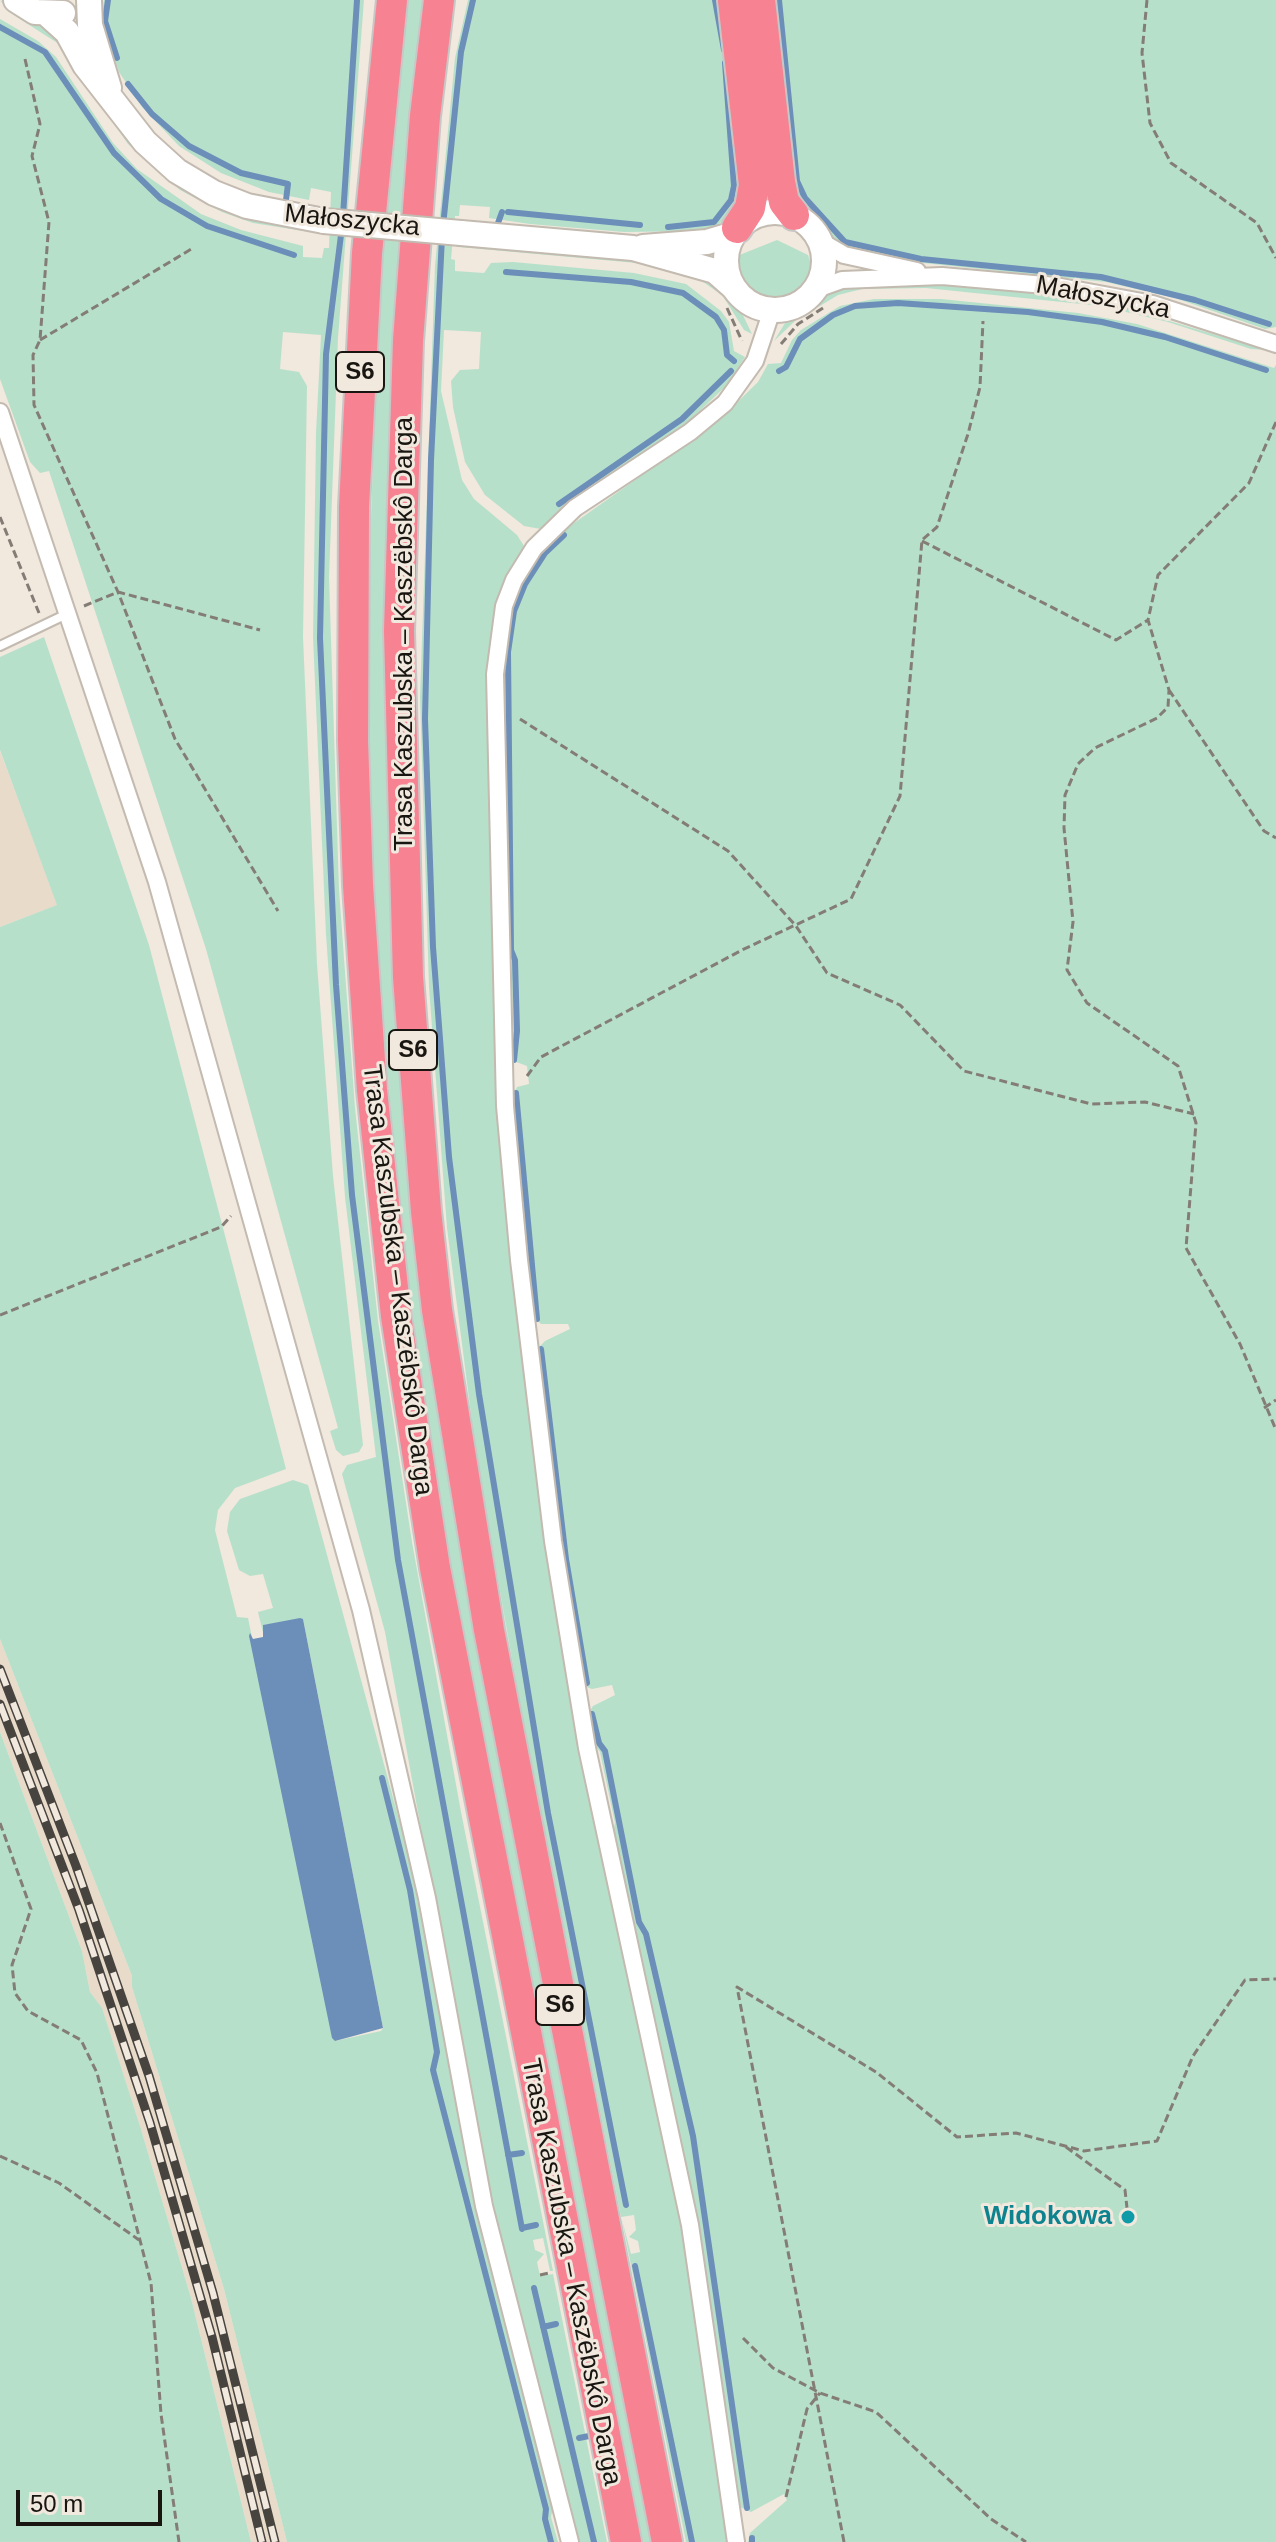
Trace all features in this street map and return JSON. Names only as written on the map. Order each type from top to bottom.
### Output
[{"type":"highway","points":[[380,0],[385,58]]},
{"type":"highway","name":"Trasa Kaszubska – Kaszëbskô Darga","points":[[392,0],[367,253],[353,585],[358,885],[374,1106],[396,1316],[440,1597],[626,2542]]},
{"type":"highway","points":[[733,0],[754,185],[750,208],[736,231]]},
{"type":"highway","points":[[760,0],[780,182],[784,202],[794,215]]},
{"type":"highway","name":"Trasa Kaszubska – Kaszëbskô Darga","points":[[441,6],[425,116],[409,326],[399,631],[408,977],[426,1211],[437,1310],[489,1630],[667,2542]]},
{"type":"main road","points":[[16,0],[35,12],[47,14],[70,11],[87,0]]},
{"type":"main road","name":"Małoszycka","points":[[87,0],[90,25],[112,98]]},
{"type":"main road","name":"Małoszycka","points":[[47,14],[67,32],[85,65],[145,142],[169,164],[205,188],[259,210],[324,221],[633,248],[707,242],[736,231]]},
{"type":"main road","points":[[769,212],[794,215],[814,230],[820,241],[824,265],[823,296],[794,307],[772,310],[728,295],[725,262],[736,231],[746,220],[769,212]]},
{"type":"main road","name":"Małoszycka","points":[[633,248],[715,271],[728,295]]},
{"type":"street","name":"Małoszycka","points":[[820,241],[844,255],[942,276],[1105,293],[1168,308],[1268,341]]},
{"type":"street","name":"Małoszycka","points":[[823,296],[842,280],[942,276]]},
{"type":"street","points":[[736,2542],[690,2225],[587,1748],[555,1555],[519,1260],[504,1094],[495,674],[504,606],[514,580],[534,548],[575,508],[690,432],[725,403],[755,361],[772,310]]},
{"type":"street","points":[[0,412],[157,882],[253,1213],[361,1610],[427,1898],[484,2206],[570,2542]]},
{"type":"lane","points":[[0,646],[45,627],[69,612]]},
{"type":"path","points":[[1147,0],[1142,53],[1150,123],[1171,163],[1257,223],[1276,258]]},
{"type":"path","points":[[25,59],[40,124],[32,156],[49,222],[40,340],[33,355],[34,405],[118,592],[175,739],[278,911]]},
{"type":"path","points":[[40,340],[193,248]]},
{"type":"path","points":[[728,295],[742,340],[750,345]]},
{"type":"path","points":[[776,350],[823,296]]},
{"type":"path","points":[[527,1076],[541,1057],[742,950],[851,899],[900,796],[922,540],[937,527],[968,434],[980,387],[983,321]]},
{"type":"path","points":[[1276,422],[1249,483],[1158,575],[1148,620],[1169,690],[1264,831],[1276,838]]},
{"type":"path","points":[[0,517],[45,627]]},
{"type":"path","points":[[922,540],[1116,640],[1148,620]]},
{"type":"path","points":[[69,612],[118,592],[260,630]]},
{"type":"path","points":[[1169,690],[1168,707],[1157,718],[1095,748],[1078,764],[1065,795],[1064,828],[1073,922],[1067,970],[1087,1003],[1178,1066],[1194,1114],[1186,1248],[1240,1344],[1264,1408],[1276,1430]]},
{"type":"path","points":[[520,719],[728,851],[796,926],[827,973],[900,1005],[964,1071],[1091,1104],[1145,1102],[1194,1114]]},
{"type":"path","points":[[0,1315],[221,1227],[231,1216],[253,1213]]},
{"type":"path","points":[[1264,1408],[1276,1400]]},
{"type":"path","points":[[0,1823],[31,1909],[12,1965],[15,1993],[28,2011],[81,2040],[97,2073],[151,2283],[161,2414],[179,2542]]},
{"type":"path","points":[[844,2542],[737,1987],[876,2072],[957,2137],[1016,2133],[1084,2151],[1157,2141],[1193,2056],[1245,1980],[1276,1979]]},
{"type":"path","points":[[1063,2145],[1125,2190],[1128,2217]]},
{"type":"path","points":[[0,2156],[59,2183],[139,2240]]},
{"type":"path","points":[[743,2338],[773,2368],[820,2393],[876,2412],[991,2519],[1026,2542]]},
{"type":"path","points":[[786,2497],[807,2409],[820,2393]]},
{"type":"shaded area","points":[[0,751],[58,905],[0,927]]},
{"type":"shaded area","points":[[0,1639],[132,1976],[132,1987],[224,2289],[287,2542],[251,2542],[191,2298],[140,2126],[102,2009],[90,1992],[82,1951],[0,1732]]},
{"type":"green space","points":[[0,0],[51,28],[110,114],[254,219],[323,231],[323,234],[253,223],[222,212],[180,190],[128,144],[59,44],[9,12]]},
{"type":"green space","points":[[104,0],[364,0],[338,338],[329,577],[339,890],[355,1108],[378,1321],[412,1542],[461,1812],[553,2271],[550,2271],[543,2238],[533,2240],[535,2250],[544,2254],[537,2262],[540,2276],[553,2274],[607,2542],[577,2542],[489,2195],[420,1841],[422,1834],[385,1632],[342,1474],[347,1465],[376,1457],[345,1197],[326,935],[313,637],[316,433],[321,335],[283,332],[280,369],[299,372],[307,386],[303,637],[317,964],[333,1176],[363,1445],[359,1452],[343,1456],[336,1450],[330,1431],[338,1428],[206,949],[49,471],[40,473],[30,462],[0,379],[0,19],[38,41],[56,57],[113,143],[137,169],[201,214],[241,230],[303,246],[303,257],[322,258],[324,248],[329,248],[331,192],[311,188],[309,200],[269,192],[221,173],[179,146],[142,107],[119,72],[101,21]]},
{"type":"green space","points":[[406,0],[424,0],[394,333],[385,624],[390,889],[407,1159],[424,1322],[476,1647],[652,2542],[641,2542],[505,1864],[445,1541],[399,1217],[373,884],[367,631],[379,289]]},
{"type":"green space","points":[[468,0],[718,0],[740,187],[731,214],[715,227],[701,231],[624,232],[530,224],[489,218],[490,207],[460,205],[459,216],[455,216],[451,259],[455,260],[455,271],[484,273],[491,263],[513,262],[634,273],[686,284],[721,311],[729,322],[734,351],[745,357],[728,384],[686,424],[571,503],[541,529],[524,526],[485,495],[465,462],[453,407],[451,381],[460,370],[479,369],[481,332],[444,330],[441,391],[462,480],[474,499],[517,535],[524,546],[496,608],[488,665],[493,997],[505,1197],[559,1635],[590,1797],[679,2206],[729,2542],[686,2542],[622,2220],[631,2254],[640,2252],[638,2241],[629,2237],[636,2230],[634,2215],[621,2217],[523,1721],[478,1468],[447,1228],[429,987],[420,697],[435,266],[455,58]]},
{"type":"green space","points":[[774,0],[1276,0],[1276,327],[1265,329],[1175,298],[1106,282],[923,263],[855,250],[838,243],[795,191]]},
{"type":"green space","points":[[777,240],[808,255],[812,267],[807,281],[796,292],[782,298],[766,298],[745,286],[738,272],[737,256]]},
{"type":"green space","points":[[460,243],[622,258],[695,269],[740,309],[752,334],[744,330],[723,296],[695,276],[648,264],[459,247]]},
{"type":"green space","points":[[927,284],[1056,295],[1116,305],[1266,350],[1251,349],[1168,322],[1101,306],[926,288],[862,289],[838,295],[795,321],[774,341],[785,323],[835,288]]},
{"type":"green space","points":[[874,299],[941,299],[1078,313],[1137,324],[1274,368],[1276,365],[1276,2542],[748,2542],[750,2533],[787,2500],[784,2494],[751,2512],[738,2506],[694,2208],[613,1833],[615,1823],[600,1752],[594,1744],[588,1714],[593,1706],[615,1695],[612,1685],[592,1689],[584,1686],[562,1555],[537,1349],[545,1341],[570,1329],[568,1324],[541,1324],[534,1317],[512,1098],[517,1087],[529,1084],[527,1066],[511,1060],[509,1041],[513,1032],[511,960],[506,951],[503,708],[508,627],[527,575],[560,533],[717,422],[758,382],[768,364],[781,363],[792,340],[801,330],[840,306]]},
{"type":"green space","points":[[44,637],[149,945],[286,1469],[235,1488],[218,1510],[215,1530],[237,1617],[248,1618],[335,2041],[383,2028],[303,1619],[264,1625],[264,1637],[258,1612],[273,1608],[263,1574],[250,1576],[239,1570],[227,1531],[230,1512],[240,1499],[293,1480],[308,1485],[413,1871],[470,2178],[553,2507],[551,2517],[558,2542],[287,2542],[224,2289],[132,1987],[132,1976],[0,1639],[0,927],[57,905],[0,750],[0,657]]},
{"type":"green space","points":[[0,1732],[82,1951],[90,1992],[102,2008],[140,2126],[191,2298],[251,2542],[0,2542]]},
{"type":"water","points":[[303,1619],[383,2028],[335,2041],[249,1636],[250,1633],[253,1639],[263,1637],[263,1625]]},
{"type":"waterway","points":[[108,0],[105,21],[117,58]]},
{"type":"waterway","points":[[343,216],[357,0]]},
{"type":"waterway","points":[[443,226],[461,52],[473,0]]},
{"type":"waterway","points":[[715,0],[724,50]]},
{"type":"waterway","points":[[779,0],[797,181],[805,198],[845,242],[921,259],[1101,277],[1195,300],[1269,324]]},
{"type":"waterway","points":[[0,27],[45,52],[114,153],[161,199],[207,226],[294,255]]},
{"type":"waterway","points":[[668,227],[714,222],[731,200],[734,186],[725,63]]},
{"type":"waterway","points":[[128,84],[152,114],[189,146],[241,173],[288,184],[286,200]]},
{"type":"waterway","points":[[498,223],[502,212]]},
{"type":"waterway","points":[[508,212],[640,225]]},
{"type":"waterway","points":[[342,227],[326,354],[320,638],[336,985],[352,1195],[398,1560],[522,2229]]},
{"type":"waterway","points":[[442,237],[431,460],[425,719],[433,947],[449,1157],[479,1394],[548,1813],[626,2205]]},
{"type":"waterway","points":[[506,272],[631,282],[683,293],[716,317],[724,330],[727,355],[734,361]]},
{"type":"waterway","points":[[779,371],[786,367],[800,339],[833,315],[855,306],[898,303],[1028,312],[1102,322],[1165,337],[1266,370]]},
{"type":"waterway","points":[[559,504],[682,419],[731,371]]},
{"type":"waterway","points":[[514,1060],[517,1031],[515,960],[511,950],[508,652],[514,611],[525,584],[545,553],[564,535]]},
{"type":"waterway","points":[[516,1093],[537,1319]]},
{"type":"waterway","points":[[541,1349],[566,1559],[587,1683]]},
{"type":"waterway","points":[[592,1714],[599,1743],[605,1751],[639,1922],[646,1934],[693,2136],[747,2508]]},
{"type":"waterway","points":[[382,1778],[410,1890],[437,2052],[433,2070],[546,2509],[545,2519],[551,2542]]},
{"type":"waterway","points":[[508,2155],[522,2153]]},
{"type":"waterway","points":[[522,2228],[536,2225]]},
{"type":"waterway","points":[[635,2266],[692,2542]]},
{"type":"waterway","points":[[534,2288],[594,2542]]},
{"type":"waterway","points":[[543,2327],[556,2324]]},
{"type":"waterway","points":[[579,2438],[589,2436]]},
{"type":"railway","points":[[0,1669],[76,1866],[149,2076],[213,2293],[275,2542]]},
{"type":"railway","points":[[0,1704],[79,1910],[150,2123],[212,2337],[262,2542]]},
{"type":"place","name":"Widokowa","points":[[1128,2217]]}]
